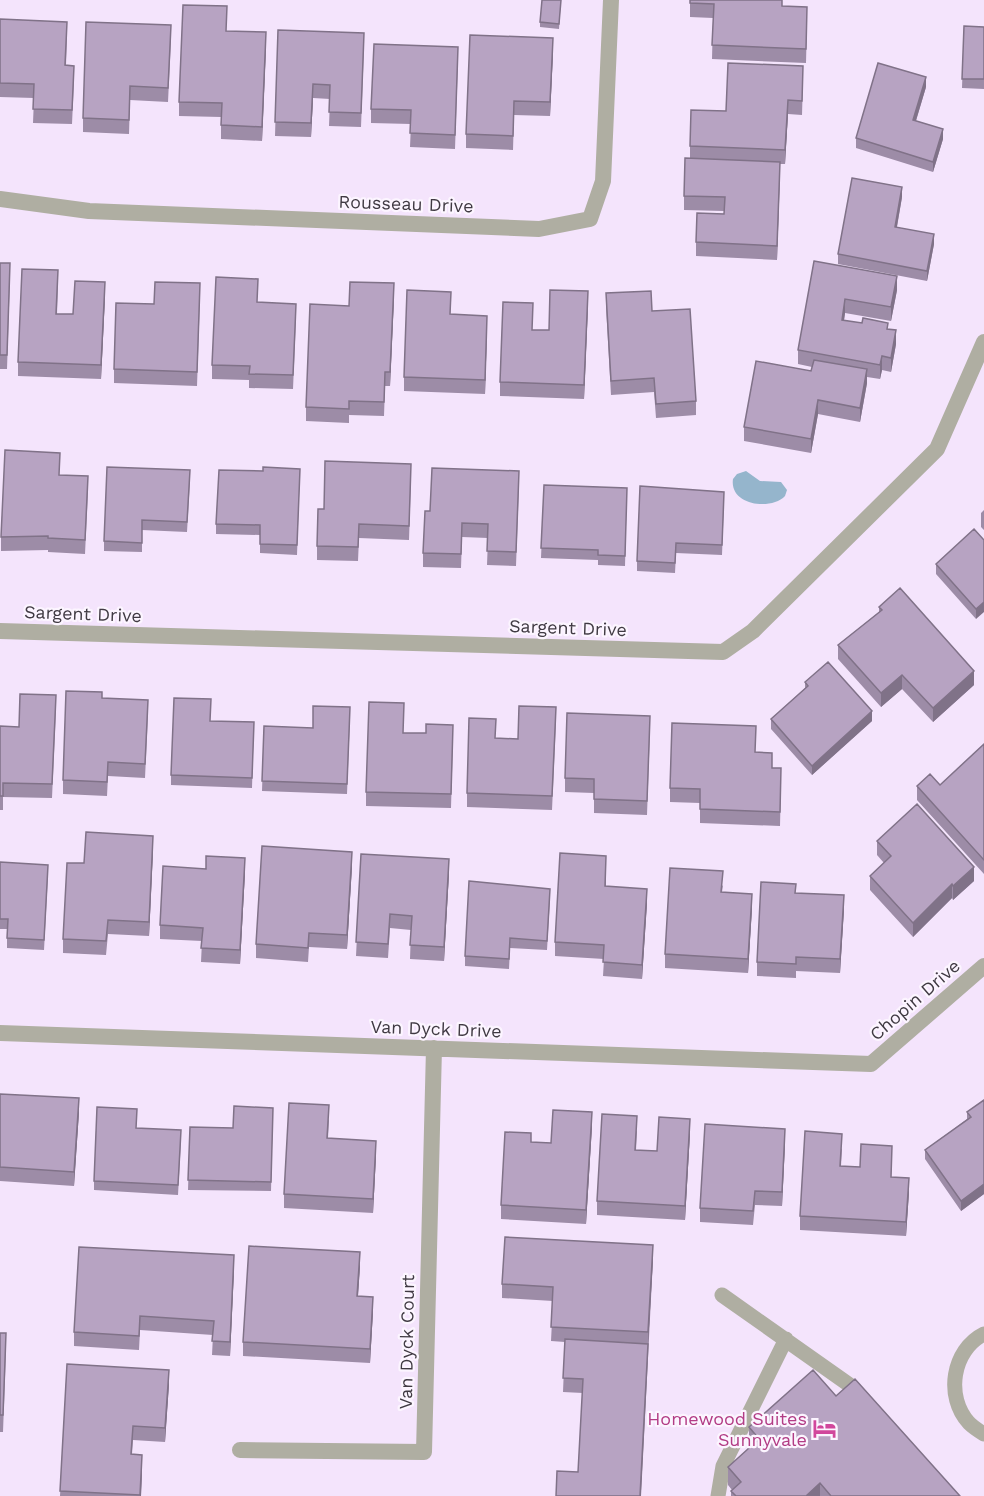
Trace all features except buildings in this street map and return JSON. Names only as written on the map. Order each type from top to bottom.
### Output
[{"type":"street","name":"Rousseau Drive","points":[[0,199],[89,211],[539,229],[590,219],[603,181],[611,0]]},
{"type":"street","name":"Sargent Drive","points":[[0,631],[723,652],[753,631],[937,449],[984,342]]},
{"type":"street","name":"Chopin Drive","points":[[871,1064],[984,966]]},
{"type":"street","name":"Van Dyck Drive","points":[[0,1033],[871,1064]]},
{"type":"street","name":"Van Dyck Court","points":[[240,1450],[424,1452],[434,1048]]},
{"type":"lane","points":[[722,1295],[851,1386]]},
{"type":"lane","points":[[984,1334],[964,1351],[956,1369],[955,1396],[969,1423],[984,1434]]},
{"type":"lane","points":[[718,1496],[723,1466],[786,1340]]},
{"type":"water","points":[[746,471],[760,481],[781,482],[787,490],[785,496],[779,501],[761,504],[744,500],[737,495],[733,479],[737,474]]},
{"type":"place","name":"Homewood Suites Sunnyvale","points":[[825,1429]]}]
